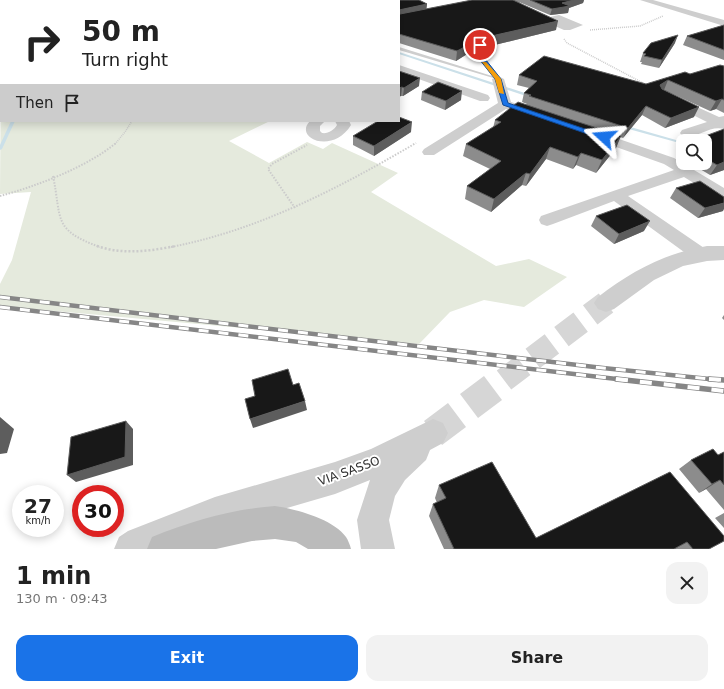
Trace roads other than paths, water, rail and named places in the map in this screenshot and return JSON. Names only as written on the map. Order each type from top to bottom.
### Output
[{"type":"main road","points":[[164,549],[210,534],[247,525],[280,522],[303,527],[334,549]]},
{"type":"street","points":[[508,0],[510,4],[548,20]]},
{"type":"street","points":[[644,0],[724,23]]},
{"type":"street","points":[[400,68],[484,98]]},
{"type":"street","points":[[429,152],[501,90],[550,119]]},
{"type":"street","points":[[663,95],[722,122]]},
{"type":"street","points":[[315,122],[312,130],[313,134],[320,138],[329,138],[337,134],[342,129],[344,125],[342,122]]},
{"type":"street","points":[[687,133],[722,122]]},
{"type":"street","points":[[580,129],[669,161],[724,195]]},
{"type":"street","points":[[547,220],[686,171]]},
{"type":"street","points":[[616,195],[701,255]]},
{"type":"street","points":[[606,303],[632,282],[660,266],[701,255],[724,253]]},
{"type":"street","name":"VIA SASSO","points":[[131,549],[140,543],[215,513],[335,478],[378,462],[433,432],[394,469],[381,491],[373,520],[378,549]]},
{"type":"lane","points":[[480,45],[475,50],[501,90]]},
{"type":"lane","points":[[400,48],[501,90]]},
{"type":"waterway","points":[[400,53],[530,96]]},
{"type":"waterway","points":[[0,149],[13,122]]},
{"type":"waterway","points":[[626,127],[676,141]]},
{"type":"tunnel","points":[[504,380],[606,303]]},
{"type":"tunnel","points":[[433,433],[505,379]]},
{"type":"railway","points":[[0,297],[603,368],[710,379]]},
{"type":"railway","points":[[0,307],[625,380]]},
{"type":"railway","points":[[616,379],[625,380]]},
{"type":"railway","points":[[710,379],[724,380]]},
{"type":"railway","points":[[710,379],[719,380]]},
{"type":"railway","points":[[625,380],[724,391]]}]
